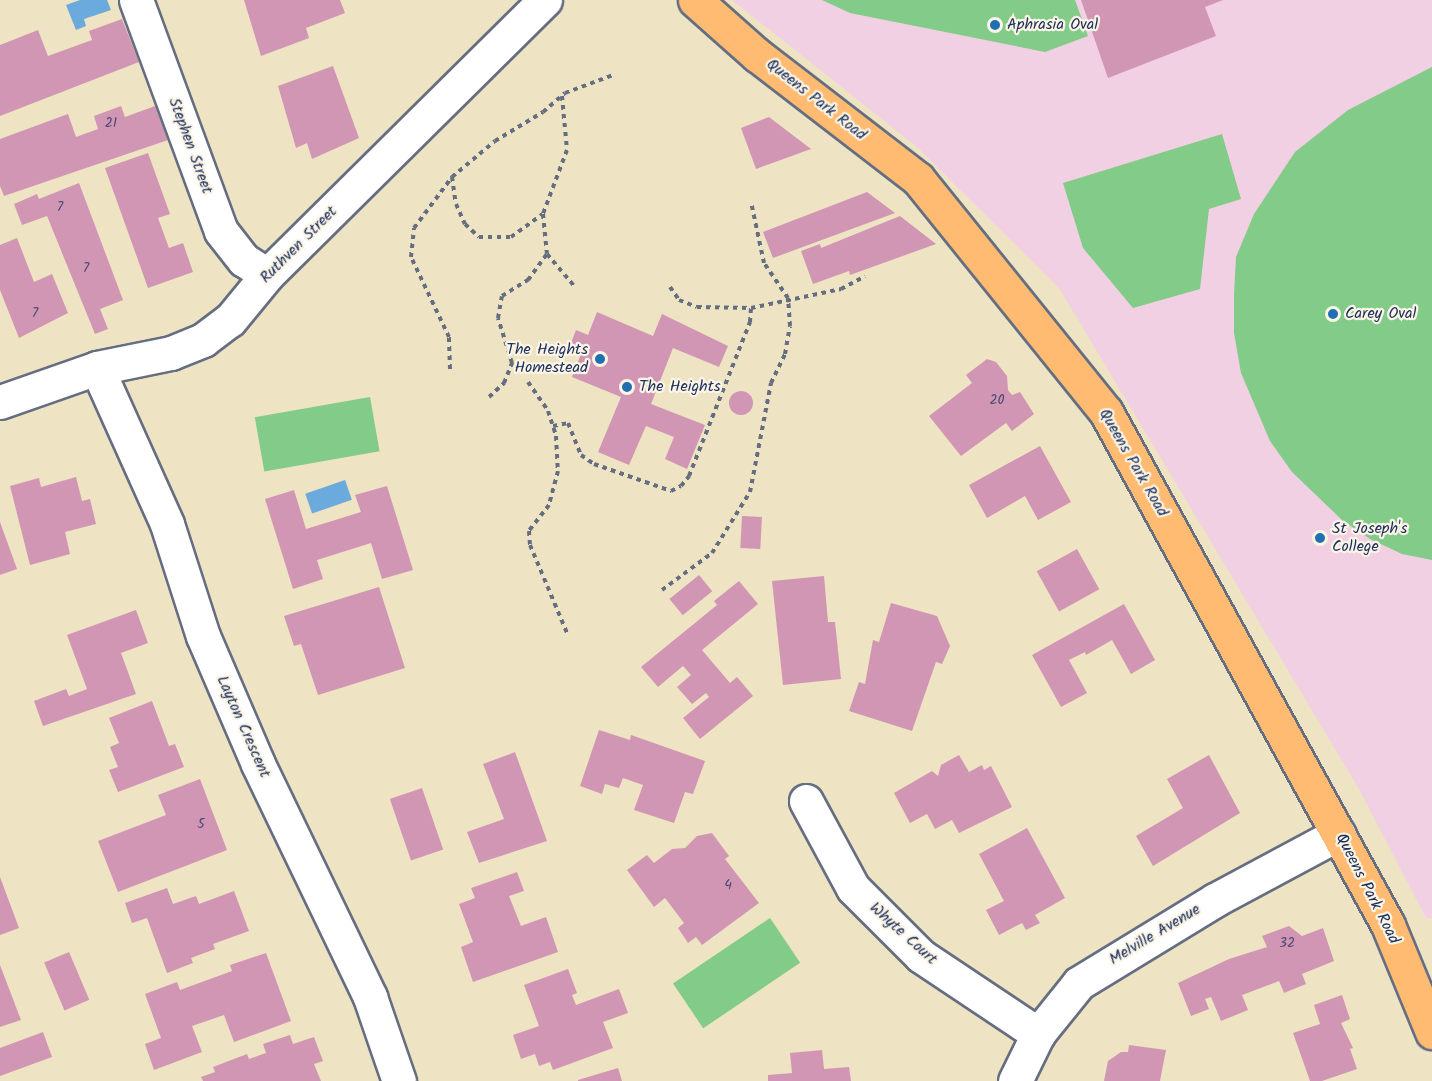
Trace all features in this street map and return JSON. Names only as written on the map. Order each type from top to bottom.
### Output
[{"type":"main road","name":"Queens Park Road","points":[[695,0],[758,55],[918,179],[1106,412],[1388,925],[1432,1032]]},
{"type":"street","name":"Stephen Street","points":[[136,0],[221,231],[244,260],[267,275]]},
{"type":"street","name":"Ruthven Street","points":[[0,402],[97,368],[171,353],[203,340],[230,320],[267,275],[545,0]]},
{"type":"street","name":"Layton Crescent","points":[[97,368],[167,524],[208,647],[258,764],[370,997],[399,1081]]},
{"type":"street","name":"Whyte Court","points":[[806,801],[853,888],[921,956],[1038,1034]]},
{"type":"street","name":"Melville Avenue","points":[[1015,1081],[1038,1034],[1079,983],[1112,960],[1338,834]]},
{"type":"path","points":[[450,369],[449,337],[411,257],[414,228],[452,177],[495,141],[562,96],[613,75]]},
{"type":"path","points":[[562,96],[567,150],[543,214],[547,254],[575,287]]},
{"type":"path","points":[[452,177],[456,204],[465,224],[479,237],[511,237],[543,214]]},
{"type":"path","points":[[662,590],[712,553],[750,492],[771,383],[785,354],[790,326],[788,298],[764,263],[751,202]]},
{"type":"path","points":[[489,397],[504,383],[512,363],[498,318],[502,296],[528,280],[547,254]]},
{"type":"path","points":[[670,286],[679,300],[697,306],[751,308],[788,298],[841,289],[865,276]]},
{"type":"path","points":[[553,426],[568,423],[581,454],[594,464],[671,491],[681,486],[689,476],[724,388],[751,308]]},
{"type":"path","points":[[528,382],[549,411],[558,471],[549,505],[529,531],[530,545],[567,633]]},
{"type":"shaded area","name":"St Joseph's College","points":[[732,0],[1432,0],[1432,918],[1426,918],[1359,789],[1059,288],[917,147]]},
{"type":"green space","name":"Aphrasia Oval","points":[[822,0],[1075,0],[1088,36],[1045,52],[850,13]]},
{"type":"green space","name":"Carey Oval","points":[[1432,67],[1432,560],[1402,554],[1370,539],[1342,520],[1292,472],[1270,441],[1241,373],[1234,333],[1234,295],[1236,257],[1254,214],[1295,152],[1348,110]]},
{"type":"green space","points":[[1222,134],[1241,199],[1209,209],[1200,289],[1133,308],[1083,248],[1063,183]]},
{"type":"green space","points":[[370,397],[380,451],[264,471],[255,417]]},
{"type":"green space","points":[[770,918],[800,963],[703,1028],[673,983]]},
{"type":"water","points":[[80,0],[107,0],[111,10],[84,19],[86,26],[76,30],[66,5]]},
{"type":"water","points":[[345,480],[352,500],[312,514],[305,494]]},
{"type":"building","points":[[244,0],[340,0],[345,13],[306,28],[309,38],[261,56]]},
{"type":"building","points":[[1081,0],[1223,0],[1205,7],[1216,36],[1108,78]]},
{"type":"building","points":[[122,19],[139,62],[0,116],[0,45],[38,30],[48,56],[92,40],[89,31]]},
{"type":"building","points":[[333,66],[359,138],[312,159],[307,143],[296,148],[278,86]]},
{"type":"building","points":[[121,106],[125,117],[155,106],[168,140],[4,196],[0,186],[0,139],[68,114],[76,137],[98,129],[94,116]]},
{"type":"building","points":[[769,117],[811,149],[756,169],[741,128]]},
{"type":"building","points":[[148,153],[170,214],[158,218],[169,248],[183,243],[193,272],[148,288],[105,168]]},
{"type":"building","points":[[79,183],[123,300],[100,309],[108,329],[95,334],[47,216],[22,225],[14,204],[37,194],[39,199]]},
{"type":"building","points":[[867,192],[895,213],[773,258],[763,232]]},
{"type":"building","points":[[900,216],[936,244],[850,275],[849,271],[813,284],[801,251],[820,244],[821,248]]},
{"type":"building","points":[[17,238],[34,282],[52,274],[68,313],[19,338],[0,290],[0,245]]},
{"type":"building","name":"The Heights","points":[[597,312],[653,336],[662,314],[728,346],[719,367],[673,348],[651,404],[705,425],[687,469],[665,459],[674,437],[646,426],[629,465],[598,452],[621,397],[572,377],[581,354],[569,348],[576,330],[588,335]]},
{"type":"building","points":[[987,359],[996,362],[1007,376],[1008,390],[1012,395],[1020,392],[1034,414],[1012,431],[1006,423],[961,456],[929,416],[972,383],[966,375]]},
{"type":"building","points":[[741,391],[749,395],[753,403],[749,411],[741,415],[733,411],[729,403],[733,395]]},
{"type":"building","points":[[1040,446],[1071,502],[1038,520],[1025,496],[987,518],[969,485]]},
{"type":"building","points":[[76,477],[82,501],[90,499],[96,524],[65,532],[70,554],[30,565],[10,486],[39,478],[41,487]]},
{"type":"building","points":[[387,486],[413,570],[382,579],[371,543],[317,560],[323,579],[293,589],[265,499],[294,490],[306,529],[361,512],[355,495]]},
{"type":"building","points":[[742,516],[762,517],[760,549],[740,548]]},
{"type":"building","points":[[0,522],[17,569],[0,575]]},
{"type":"building","points":[[1077,549],[1099,589],[1059,612],[1037,571]]},
{"type":"building","points":[[699,575],[712,591],[683,615],[669,599]]},
{"type":"building","points":[[824,576],[828,622],[835,622],[841,679],[783,685],[772,581]]},
{"type":"building","points":[[739,581],[758,604],[702,650],[730,683],[737,677],[753,696],[700,739],[683,718],[709,697],[706,693],[692,704],[677,687],[691,675],[683,666],[658,687],[641,667],[717,605],[714,601]]},
{"type":"building","points":[[379,587],[405,668],[318,695],[301,644],[294,646],[284,616]]},
{"type":"building","points":[[891,603],[937,616],[950,646],[942,664],[936,662],[912,731],[849,711],[859,682],[865,684],[873,640],[879,642]]},
{"type":"building","points":[[1124,604],[1155,660],[1131,674],[1112,640],[1086,655],[1085,652],[1069,660],[1087,693],[1061,707],[1032,655]]},
{"type":"building","points":[[136,610],[148,643],[121,653],[136,694],[43,726],[34,701],[66,689],[69,696],[87,689],[67,635]]},
{"type":"building","points":[[152,701],[169,746],[175,744],[184,767],[118,792],[109,770],[118,767],[110,747],[119,743],[109,718]]},
{"type":"building","points":[[599,730],[630,740],[631,735],[705,761],[693,794],[685,792],[674,823],[634,810],[643,785],[623,778],[619,788],[605,784],[602,794],[580,786]]},
{"type":"building","points":[[515,752],[547,841],[479,863],[467,832],[504,819],[483,764]]},
{"type":"building","points":[[959,755],[969,772],[982,765],[984,770],[991,766],[1012,807],[959,833],[952,820],[935,829],[927,814],[910,823],[894,793],[932,771],[938,776],[941,765]]},
{"type":"building","points":[[1209,755],[1240,813],[1153,866],[1136,836],[1183,808],[1167,779]]},
{"type":"building","points":[[200,779],[227,850],[118,892],[98,841],[166,815],[158,795]]},
{"type":"building","points":[[422,788],[443,849],[411,861],[390,799]]},
{"type":"building","points":[[1027,828],[1065,898],[1035,915],[1040,923],[1026,930],[1022,923],[999,935],[986,910],[1004,901],[979,854]]},
{"type":"building","points":[[712,833],[729,856],[725,859],[759,903],[702,945],[696,937],[688,943],[678,928],[684,923],[665,898],[654,907],[627,870],[647,855],[654,863],[672,849],[685,848],[697,836]]},
{"type":"building","points":[[517,872],[524,891],[509,896],[521,926],[546,917],[558,952],[473,982],[461,947],[473,942],[459,904],[475,898],[471,888]]},
{"type":"building","points":[[0,877],[19,928],[0,935]]},
{"type":"building","points":[[167,888],[173,904],[196,896],[199,904],[234,891],[249,931],[213,944],[215,949],[191,958],[193,963],[167,973],[147,918],[132,923],[125,903]]},
{"type":"building","points":[[1289,926],[1302,936],[1323,928],[1334,961],[1302,974],[1306,984],[1284,993],[1279,981],[1242,995],[1248,1010],[1221,1021],[1211,997],[1205,999],[1209,1009],[1191,1016],[1178,983],[1229,959],[1267,947],[1262,936]]},
{"type":"building","points":[[69,952],[89,1000],[64,1010],[44,963]]},
{"type":"building","points":[[266,953],[291,1021],[234,1042],[224,1015],[192,1026],[202,1052],[154,1070],[145,1044],[161,1038],[145,994],[177,982],[180,990],[232,971],[230,965]]},
{"type":"building","points":[[0,965],[21,1020],[0,1027]]},
{"type":"building","points":[[568,969],[577,993],[572,995],[576,1005],[619,989],[628,1013],[603,1022],[613,1048],[553,1070],[550,1062],[539,1066],[535,1054],[521,1059],[513,1035],[539,1026],[524,985]]},
{"type":"building","points":[[1342,995],[1350,1019],[1341,1023],[1353,1048],[1350,1049],[1357,1069],[1322,1081],[1310,1081],[1293,1033],[1320,1024],[1314,1005]]},
{"type":"building","points":[[43,1032],[52,1057],[0,1076],[0,1048]]},
{"type":"building","points":[[290,1035],[293,1044],[314,1037],[323,1061],[314,1064],[321,1081],[203,1081],[201,1077],[215,1072],[213,1067],[247,1054],[249,1059],[266,1053],[263,1044]]},
{"type":"building","points":[[1129,1045],[1166,1050],[1160,1081],[1104,1081],[1108,1061],[1121,1052],[1128,1052]]},
{"type":"building","points":[[822,1050],[824,1069],[849,1067],[851,1081],[768,1081],[768,1075],[792,1073],[790,1053]]},
{"type":"building","points":[[618,1068],[622,1081],[578,1081],[578,1080]]},
{"type":"place","name":"Aphrasia Oval","points":[[995,25]]},
{"type":"place","name":"Carey Oval","points":[[1333,314]]},
{"type":"place","name":"The Heights Homestead","points":[[600,359]]},
{"type":"place","name":"The Heights","points":[[627,387]]},
{"type":"place","name":"St Joseph's College","points":[[1320,538]]}]
